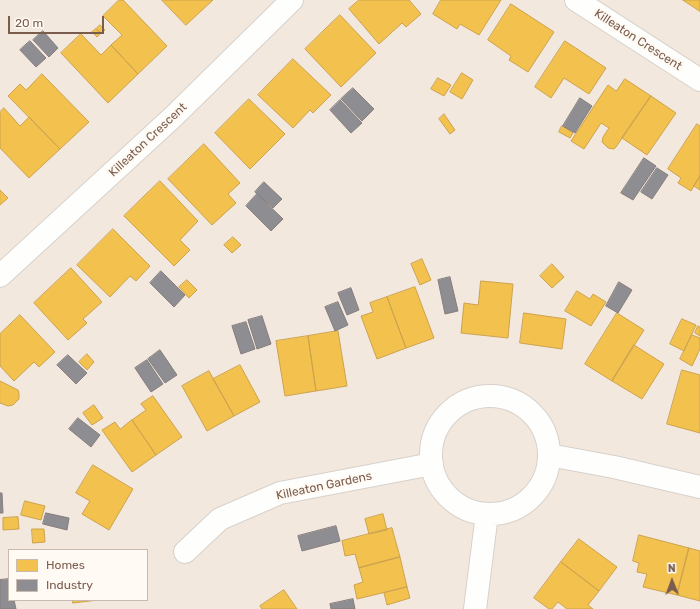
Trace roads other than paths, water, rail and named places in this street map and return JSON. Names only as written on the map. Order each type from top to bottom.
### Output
[{"type":"street","name":"Killeaton Crescent","points":[[0,276],[174,116],[292,0]]},
{"type":"street","name":"Killeaton Crescent","points":[[576,0],[700,80]]},
{"type":"street","points":[[486,396],[505,398],[522,406],[537,419],[546,436],[549,455],[546,474],[537,491],[523,504],[506,512],[487,514],[471,511],[457,504],[445,493],[436,480],[432,464],[432,445],[438,427],[450,412],[467,401],[486,396]]},
{"type":"street","points":[[549,455],[700,487]]},
{"type":"street","name":"Killeaton Gardens","points":[[185,552],[220,519],[280,492],[432,464]]},
{"type":"street","points":[[475,609],[487,514]]}]
